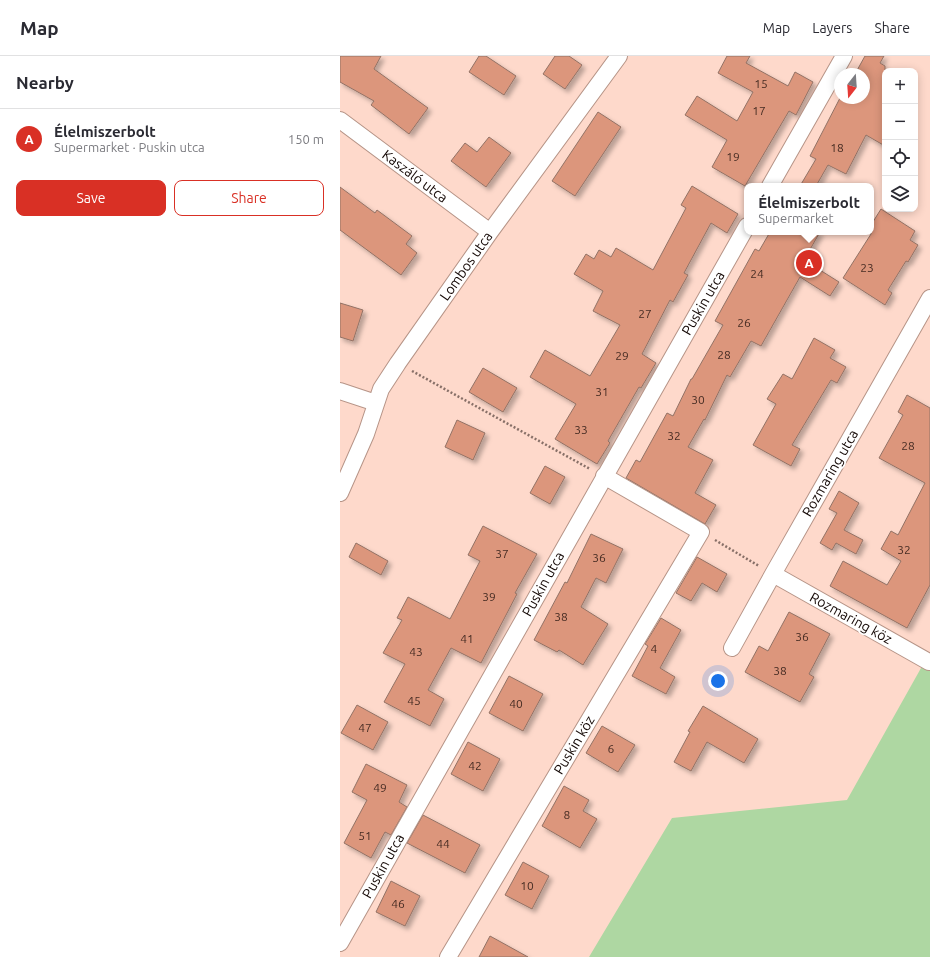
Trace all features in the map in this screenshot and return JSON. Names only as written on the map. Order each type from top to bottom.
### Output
[{"type":"street","name":"Lombos utca","points":[[340,493],[366,434],[381,389],[490,232],[619,56]]},
{"type":"street","points":[[772,183],[837,58]]},
{"type":"street","name":"Kaszáló utca","points":[[340,120],[490,232]]},
{"type":"street","name":"Puskin utca","points":[[340,943],[744,231]]},
{"type":"street","name":"Rozmaring utca","points":[[732,648],[930,298]]},
{"type":"street","points":[[340,391],[376,403]]},
{"type":"street","points":[[604,476],[701,532]]},
{"type":"street","name":"Puskin köz","points":[[448,957],[701,532]]},
{"type":"street","name":"Rozmaring köz","points":[[773,574],[928,662]]},
{"type":"path","points":[[398,363],[604,476]]},
{"type":"path","points":[[701,532],[773,574]]},
{"type":"green space","points":[[930,652],[930,957],[589,957],[672,818],[847,800]]},
{"type":"building","points":[[340,56],[381,56],[374,69],[428,108],[409,134],[371,105],[374,101],[340,82]]},
{"type":"building","points":[[479,56],[486,56],[516,76],[504,95],[469,72]]},
{"type":"building","points":[[555,56],[569,56],[582,65],[565,89],[543,74]]},
{"type":"building","points":[[727,56],[750,56],[746,63],[788,86],[795,72],[813,82],[796,115],[789,111],[747,183],[744,183],[744,185],[712,167],[727,140],[685,115],[697,96],[737,121],[753,92],[718,73]]},
{"type":"building","points":[[865,56],[884,56],[880,63],[885,66],[885,68],[882,68],[882,144],[866,135],[846,174],[828,165],[818,183],[802,183],[816,159],[810,156],[837,104],[870,104],[870,68],[858,68]]},
{"type":"building","points":[[598,112],[621,127],[575,196],[552,181]]},
{"type":"building","points":[[489,137],[511,153],[486,187],[451,161],[465,143],[477,152]]},
{"type":"building","points":[[692,186],[738,214],[727,233],[711,223],[684,273],[688,275],[673,302],[670,300],[642,354],[656,363],[641,388],[639,387],[608,441],[610,443],[597,464],[555,439],[576,404],[530,377],[545,350],[590,376],[620,325],[593,311],[603,291],[574,274],[586,254],[594,259],[599,250],[611,257],[616,248],[653,270],[686,208],[681,205]]},
{"type":"building","points":[[340,187],[375,213],[377,210],[412,236],[406,244],[417,253],[401,275],[340,230]]},
{"type":"building","points":[[881,209],[882,212],[886,212],[915,231],[910,240],[918,245],[888,290],[892,293],[885,305],[843,278],[870,235],[874,235],[874,220]]},
{"type":"building","points":[[768,235],[818,235],[804,260],[839,282],[830,296],[800,277],[761,346],[751,341],[730,377],[727,375],[705,420],[704,419],[688,447],[713,460],[695,493],[716,505],[705,524],[626,478],[636,460],[640,462],[667,413],[673,416],[691,379],[723,325],[715,321],[755,249],[759,251]]},
{"type":"building","points":[[340,303],[363,310],[353,341],[340,337]]},
{"type":"building","points":[[814,338],[835,350],[830,358],[846,367],[837,383],[831,380],[792,445],[800,449],[791,466],[753,445],[776,404],[767,399],[783,374],[792,379]]},
{"type":"building","points":[[483,368],[517,388],[503,412],[469,392]]},
{"type":"building","points":[[907,395],[930,408],[930,585],[907,628],[830,586],[843,561],[887,585],[901,561],[881,549],[891,531],[898,535],[925,483],[879,458],[903,415],[898,412]]},
{"type":"building","points":[[457,420],[485,433],[473,460],[445,447]]},
{"type":"building","points":[[545,466],[565,477],[550,504],[530,493]]},
{"type":"building","points":[[839,491],[859,503],[844,530],[863,540],[856,554],[836,543],[832,550],[820,543],[837,513],[829,509]]},
{"type":"building","points":[[483,526],[537,554],[515,593],[517,594],[481,663],[451,648],[428,690],[444,699],[430,726],[384,702],[405,664],[383,653],[402,620],[397,618],[408,597],[450,619],[480,561],[468,555]]},
{"type":"building","points":[[591,534],[623,549],[606,583],[596,578],[581,607],[608,624],[583,665],[559,650],[557,652],[534,640],[565,582],[567,583]]},
{"type":"building","points":[[356,543],[388,561],[381,575],[349,557]]},
{"type":"building","points":[[697,557],[727,574],[717,592],[702,583],[691,601],[676,593]]},
{"type":"building","points":[[789,612],[830,634],[809,674],[814,677],[800,702],[745,672],[759,646],[768,651]]},
{"type":"building","points":[[661,618],[681,630],[660,668],[675,677],[666,694],[632,676],[648,646],[645,644]]},
{"type":"building","points":[[509,676],[543,694],[523,731],[489,713]]},
{"type":"building","points":[[357,705],[388,722],[373,750],[341,733]]},
{"type":"building","points":[[703,706],[758,739],[744,763],[707,742],[691,771],[674,762],[690,732],[688,731]]},
{"type":"building","points":[[602,726],[635,745],[618,772],[586,753]]},
{"type":"building","points":[[468,742],[500,759],[483,791],[451,774]]},
{"type":"building","points":[[366,764],[407,785],[399,802],[407,807],[391,835],[385,832],[371,858],[344,843],[367,800],[352,792]]},
{"type":"building","points":[[564,786],[589,800],[583,811],[597,819],[580,848],[542,826]]},
{"type":"building","points":[[423,815],[480,845],[465,873],[407,843]]},
{"type":"building","points":[[523,862],[549,876],[532,909],[505,895]]},
{"type":"building","points":[[391,881],[420,896],[405,926],[376,912]]},
{"type":"building","points":[[490,936],[528,957],[479,957]]},
{"type":"place","name":"Élelmiszerbolt","points":[[809,263]]}]
